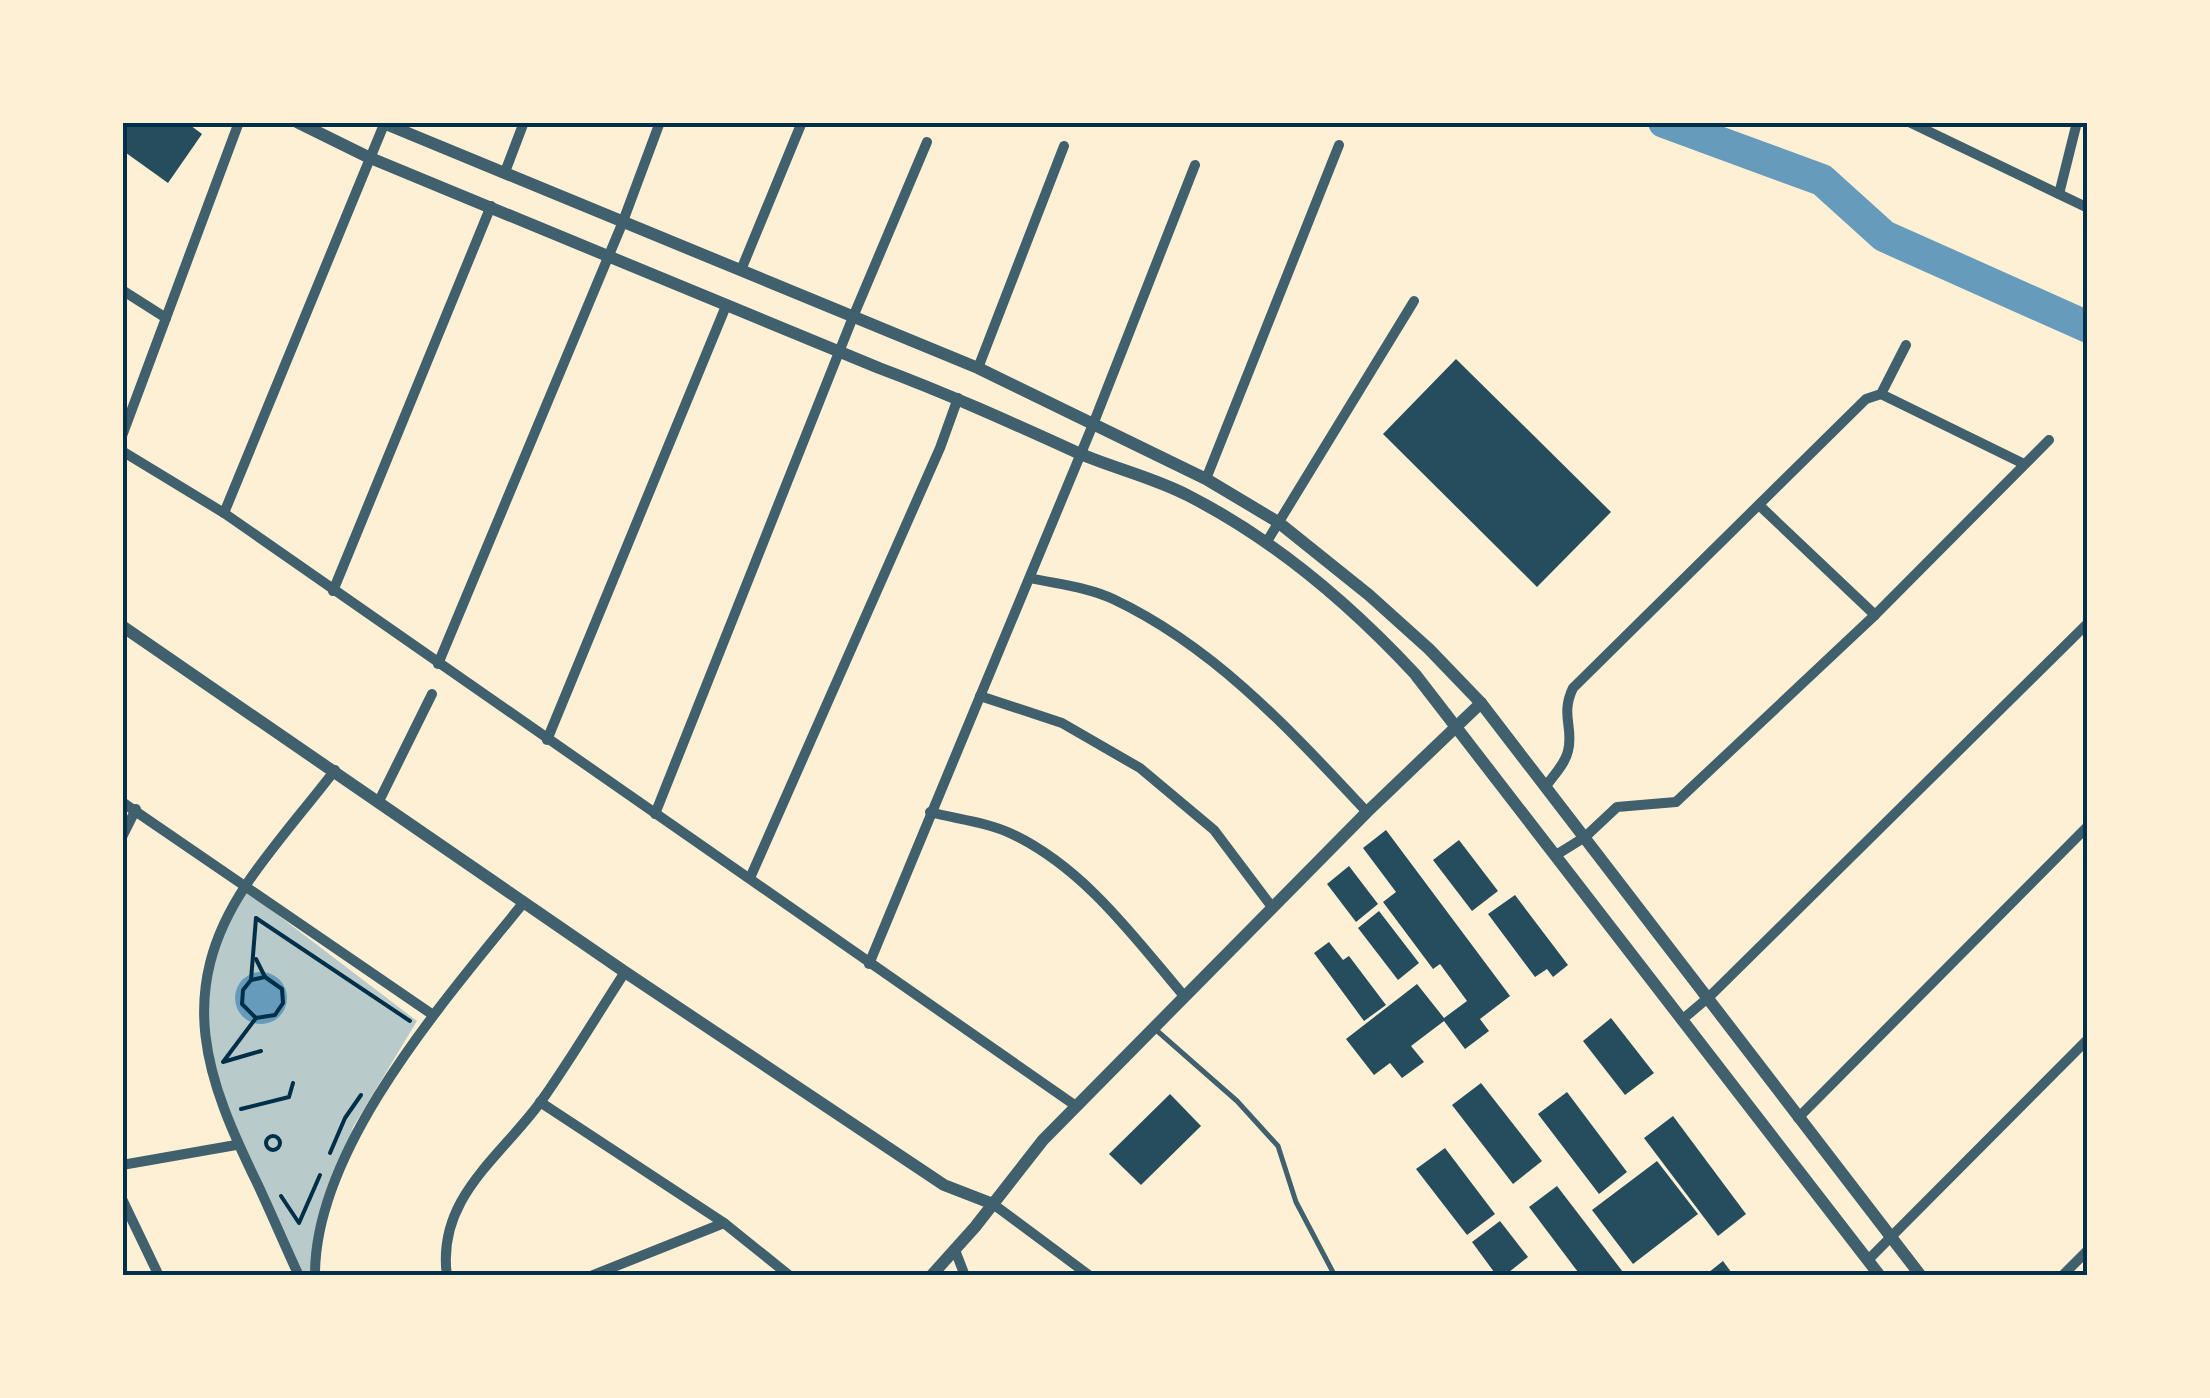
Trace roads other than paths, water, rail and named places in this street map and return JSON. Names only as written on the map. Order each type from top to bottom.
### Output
[{"type":"street","points":[[122,436],[239,122]]},
{"type":"street","points":[[297,122],[368,157],[958,398],[1080,454],[1185,494],[1266,542],[1387,644],[1415,674],[1880,1276]]},
{"type":"street","points":[[505,172],[524,122]]},
{"type":"street","points":[[438,664],[622,224],[660,122]]},
{"type":"street","points":[[741,270],[802,122]]},
{"type":"street","points":[[1909,122],[1930,127],[2088,208]]},
{"type":"street","points":[[2059,194],[2077,122]]},
{"type":"street","points":[[224,513],[383,123],[978,368],[1206,479],[1278,522],[1430,649],[1480,703],[1546,786],[1922,1276]]},
{"type":"street","points":[[655,814],[927,142]]},
{"type":"street","points":[[1206,479],[1339,145]]},
{"type":"street","points":[[978,368],[1064,146]]},
{"type":"street","points":[[869,964],[1094,422],[1195,164]]},
{"type":"street","points":[[333,591],[491,206]]},
{"type":"street","points":[[122,290],[166,318]]},
{"type":"street","points":[[1266,542],[1414,301]]},
{"type":"street","points":[[547,740],[726,306]]},
{"type":"street","points":[[1546,786],[1568,754],[1570,737],[1565,718],[1573,688],[1866,400],[1880,394],[1906,345]]},
{"type":"street","points":[[1880,394],[2022,463]]},
{"type":"street","points":[[750,878],[932,466],[958,398]]},
{"type":"street","points":[[1556,855],[1585,837],[1617,807],[1676,802],[1875,615],[2049,440]]},
{"type":"street","points":[[122,451],[224,513],[1076,1106]]},
{"type":"street","points":[[1759,506],[1875,615]]},
{"type":"street","points":[[1310,576],[1324,558]]},
{"type":"street","points":[[1030,578],[1109,596],[1199,650],[1247,690],[1367,812]]},
{"type":"street","points":[[1684,1018],[2088,623]]},
{"type":"street","points":[[122,626],[625,972],[944,1186],[993,1204],[1090,1276]]},
{"type":"street","points":[[379,801],[432,694]]},
{"type":"street","points":[[980,696],[1062,724],[1140,768],[1214,830],[1272,907]]},
{"type":"street","points":[[931,1276],[1043,1140],[1480,703]]},
{"type":"street","points":[[298,1276],[236,1145],[215,1086],[206,1046],[204,986],[212,955],[246,885],[335,770]]},
{"type":"street","points":[[122,802],[434,1015]]},
{"type":"street","points":[[122,837],[136,809]]},
{"type":"street","points":[[930,812],[1010,833],[1054,860],[1090,889],[1184,996]]},
{"type":"street","points":[[1798,1118],[2088,826]]},
{"type":"street","points":[[315,1276],[315,1252],[324,1212],[363,1124],[434,1015],[524,902]]},
{"type":"street","points":[[447,1276],[446,1234],[469,1187],[540,1102],[625,972]]},
{"type":"street","points":[[1868,1260],[2088,1039]]},
{"type":"street","points":[[540,1102],[724,1223],[790,1276]]},
{"type":"street","points":[[122,1165],[236,1145]]},
{"type":"street","points":[[122,1199],[158,1275]]},
{"type":"street","points":[[590,1276],[724,1223]]},
{"type":"street","points":[[955,1250],[966,1276]]},
{"type":"street","points":[[2062,1276],[2088,1250]]},
{"type":"lane","points":[[1153,1027],[1278,1146],[1296,1202],[1335,1276]]},
{"type":"water","points":[[261,972],[279,980],[287,998],[279,1016],[261,1024],[243,1016],[235,998],[243,980]]},
{"type":"waterway","points":[[1664,122],[1822,180],[1884,236],[2088,327]]}]
